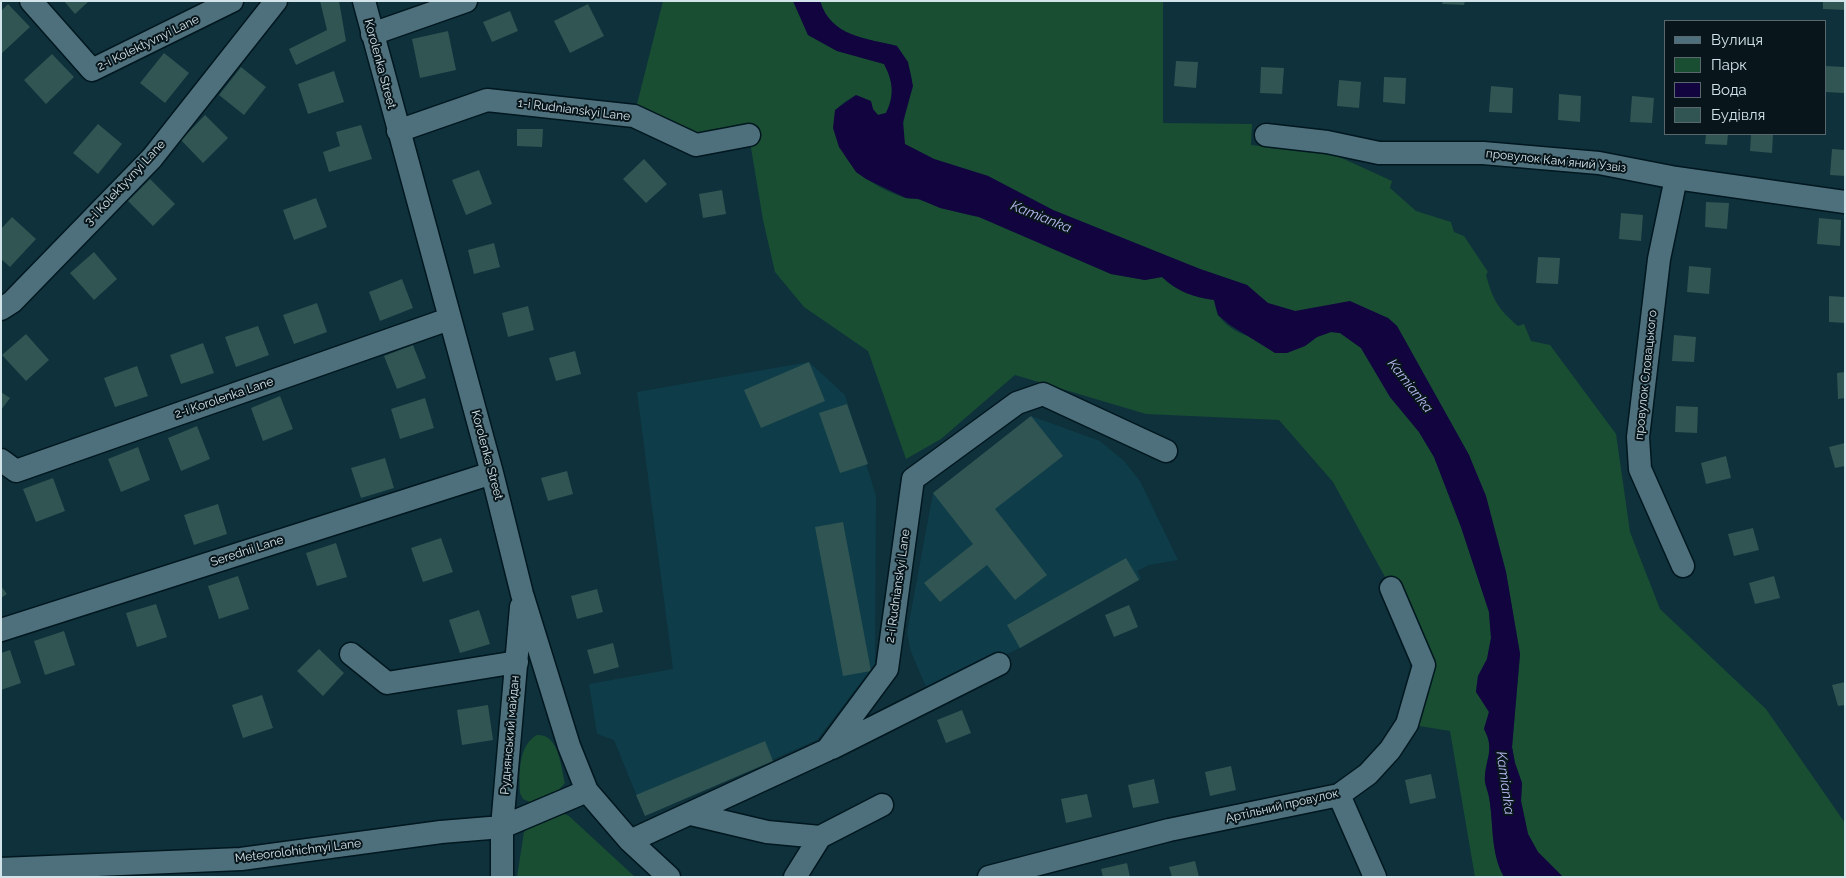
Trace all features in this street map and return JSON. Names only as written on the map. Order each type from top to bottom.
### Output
[{"type":"street","name":"2-i Kolektyvnyi Lane","points":[[31,1],[92,70],[232,1]]},
{"type":"street","name":"3-i Kolektyvnyi Lane","points":[[1,309],[12,302],[152,158],[276,1]]},
{"type":"street","name":"Korolenka Street","points":[[364,1],[492,473],[522,594],[569,746],[587,791],[630,841],[669,877]]},
{"type":"street","points":[[372,34],[466,1]]},
{"type":"street","name":"1-i Rudnianskyi Lane","points":[[398,131],[488,100],[634,116],[696,145],[749,136]]},
{"type":"street","name":"провулок Камʼяний Узвіз","points":[[1266,135],[1327,142],[1379,153],[1483,153],[1599,163],[1676,178],[1845,202]]},
{"type":"street","name":"провулок Словацького","points":[[1676,178],[1659,259],[1638,437],[1640,469],[1683,566]]},
{"type":"street","name":"2-i Korolenka Lane","points":[[1,460],[16,471],[449,319]]},
{"type":"street","name":"2-i Rudnianskyi Lane","points":[[630,841],[827,750],[887,669],[913,478],[1017,403],[1042,394],[1166,451]]},
{"type":"street","name":"Serednii Lane","points":[[1,630],[492,473]]},
{"type":"street","name":"Артільний провулок","points":[[989,877],[1169,830],[1340,795],[1368,774],[1390,750],[1406,724],[1424,665],[1391,588]]},
{"type":"street","name":"Руднянський майдан","points":[[502,877],[502,827],[522,594]]},
{"type":"street","points":[[351,654],[387,683],[517,662]]},
{"type":"street","points":[[827,750],[999,664]]},
{"type":"street","name":"Meteorolohichnyi Lane","points":[[1,868],[239,868],[441,832],[502,827],[587,791]]},
{"type":"street","points":[[1340,795],[1375,877]]},
{"type":"street","points":[[795,877],[820,837],[882,805]]},
{"type":"street","points":[[691,814],[767,832],[820,837]]},
{"type":"shaded area","points":[[809,362],[845,395],[876,496],[875,664],[817,740],[645,816],[614,740],[597,734],[589,684],[673,669],[637,392]]},
{"type":"shaded area","points":[[1031,416],[1100,441],[1124,461],[1140,481],[1178,560],[1149,565],[1137,571],[1141,579],[1020,648],[927,689],[911,652],[907,633],[933,493]]},
{"type":"green space","points":[[663,1],[793,1],[808,35],[837,51],[884,64],[892,88],[891,100],[886,113],[878,115],[856,95],[839,106],[835,114],[840,146],[846,157],[862,175],[882,188],[905,198],[918,199],[949,210],[979,217],[1111,274],[1145,280],[1162,277],[1186,293],[1214,300],[1218,315],[1226,324],[1246,336],[1270,342],[1305,346],[1317,337],[1331,332],[1340,333],[1361,348],[1390,397],[1419,432],[1434,457],[1461,527],[1489,612],[1491,638],[1487,659],[1478,676],[1476,691],[1489,712],[1484,729],[1489,743],[1485,782],[1491,807],[1496,858],[1504,877],[1475,877],[1450,731],[1407,724],[1424,665],[1391,588],[1333,482],[1279,420],[1146,414],[1015,375],[941,439],[906,459],[868,351],[804,307],[775,272],[763,220],[749,136],[696,145],[634,116]]},
{"type":"green space","points":[[820,1],[1163,1],[1163,123],[1252,124],[1251,145],[1333,154],[1392,181],[1390,188],[1416,211],[1451,222],[1454,232],[1464,236],[1488,272],[1486,275],[1497,304],[1518,326],[1524,324],[1531,341],[1550,345],[1616,434],[1630,532],[1660,609],[1766,709],[1845,823],[1845,877],[1563,877],[1538,852],[1528,834],[1521,801],[1522,783],[1512,747],[1520,654],[1506,572],[1497,539],[1469,455],[1397,326],[1388,318],[1371,312],[1295,311],[1267,303],[1247,285],[1200,269],[1053,210],[988,176],[934,159],[904,144],[903,123],[912,83],[909,67],[897,46],[862,38],[841,29],[825,13]]},
{"type":"green space","points":[[537,735],[544,736],[554,745],[558,753],[565,783],[557,792],[530,802],[523,799],[520,793],[520,769],[526,746]]},
{"type":"green space","points":[[563,813],[569,816],[635,877],[517,877],[524,832],[529,827]]},
{"type":"water","name":"Kamianka","points":[[793,1],[820,1],[825,13],[841,29],[862,38],[897,46],[908,62],[913,86],[903,122],[905,144],[934,159],[988,176],[1053,210],[1200,269],[1247,285],[1268,303],[1295,311],[1350,301],[1388,318],[1397,326],[1469,455],[1486,496],[1506,572],[1520,654],[1512,747],[1522,783],[1521,801],[1528,834],[1538,852],[1563,877],[1504,877],[1496,858],[1491,807],[1485,782],[1489,743],[1484,729],[1489,712],[1476,692],[1478,676],[1487,659],[1491,638],[1489,612],[1461,527],[1434,457],[1419,432],[1390,397],[1361,348],[1340,333],[1331,332],[1317,337],[1305,346],[1287,353],[1275,353],[1230,325],[1218,315],[1214,300],[1186,293],[1162,277],[1145,280],[1111,274],[979,217],[940,208],[919,199],[906,198],[866,179],[856,172],[839,147],[833,128],[835,110],[856,95],[871,101],[873,109],[878,115],[886,113],[892,94],[887,70],[884,64],[837,51],[808,35]]},
{"type":"building","points":[[64,1],[89,1],[75,14]]},
{"type":"building","points":[[320,1],[339,1],[346,41],[296,65],[289,49],[327,30]]},
{"type":"building","points":[[1443,1],[1465,1],[1464,5],[1442,4]]},
{"type":"building","points":[[1823,1],[1845,1],[1845,10],[1823,9]]},
{"type":"building","points":[[8,4],[30,27],[1,54],[1,11]]},
{"type":"building","points":[[588,4],[604,36],[570,53],[554,21]]},
{"type":"building","points":[[510,11],[518,31],[492,42],[483,22]]},
{"type":"building","points":[[448,31],[456,70],[420,78],[412,39]]},
{"type":"building","points":[[164,53],[189,73],[165,103],[140,83]]},
{"type":"building","points":[[52,54],[74,77],[46,104],[24,80]]},
{"type":"building","points":[[1176,61],[1198,62],[1196,88],[1174,86]]},
{"type":"building","points":[[1826,66],[1845,67],[1844,93],[1826,92]]},
{"type":"building","points":[[241,67],[266,87],[244,115],[219,95]]},
{"type":"building","points":[[1261,67],[1284,68],[1282,94],[1260,93]]},
{"type":"building","points":[[334,71],[344,102],[308,114],[298,84]]},
{"type":"building","points":[[1384,77],[1406,78],[1405,104],[1383,102]]},
{"type":"building","points":[[1339,80],[1361,82],[1359,108],[1337,106]]},
{"type":"building","points":[[1491,86],[1513,88],[1512,113],[1489,112]]},
{"type":"building","points":[[1559,94],[1581,96],[1580,122],[1558,120]]},
{"type":"building","points":[[1632,96],[1654,98],[1652,123],[1630,122]]},
{"type":"building","points":[[205,115],[228,138],[203,163],[181,140]]},
{"type":"building","points":[[98,124],[122,144],[98,174],[73,153]]},
{"type":"building","points":[[361,125],[372,159],[329,172],[323,152],[340,146],[336,132]]},
{"type":"building","points":[[517,129],[543,129],[542,147],[517,146]]},
{"type":"building","points":[[1706,135],[1728,135],[1727,145],[1705,144]]},
{"type":"building","points":[[1751,135],[1773,135],[1772,153],[1750,151]]},
{"type":"building","points":[[1832,149],[1845,150],[1845,176],[1830,175]]},
{"type":"building","points":[[644,159],[667,184],[646,203],[623,179]]},
{"type":"building","points":[[479,170],[492,204],[466,215],[452,180]]},
{"type":"building","points":[[150,179],[175,204],[153,226],[128,201]]},
{"type":"building","points":[[722,190],[726,214],[703,218],[699,194]]},
{"type":"building","points":[[316,198],[327,227],[294,240],[283,210]]},
{"type":"building","points":[[1706,202],[1729,203],[1727,229],[1705,227]]},
{"type":"building","points":[[1621,213],[1643,215],[1641,241],[1619,239]]},
{"type":"building","points":[[12,217],[36,239],[10,267],[1,259],[1,229]]},
{"type":"building","points":[[1819,218],[1841,220],[1840,246],[1817,244]]},
{"type":"building","points":[[494,243],[500,267],[474,274],[468,250]]},
{"type":"building","points":[[94,252],[117,279],[94,300],[70,273]]},
{"type":"building","points":[[1538,257],[1560,258],[1558,284],[1536,283]]},
{"type":"building","points":[[1689,266],[1711,268],[1709,294],[1687,292]]},
{"type":"building","points":[[402,279],[413,308],[380,321],[369,292]]},
{"type":"building","points":[[1829,296],[1845,297],[1845,323],[1829,322]]},
{"type":"building","points":[[317,303],[327,332],[294,344],[283,315]]},
{"type":"building","points":[[528,306],[534,330],[508,337],[502,313]]},
{"type":"building","points":[[258,326],[269,355],[236,367],[225,337]]},
{"type":"building","points":[[26,334],[49,360],[26,381],[2,355]]},
{"type":"building","points":[[1674,335],[1696,337],[1694,362],[1672,361]]},
{"type":"building","points":[[203,343],[214,373],[181,384],[170,355]]},
{"type":"building","points":[[413,345],[426,378],[397,389],[384,356]]},
{"type":"building","points":[[575,351],[581,374],[556,381],[549,358]]},
{"type":"building","points":[[809,362],[825,401],[761,428],[744,390]]},
{"type":"building","points":[[137,366],[148,396],[115,407],[104,378]]},
{"type":"building","points":[[1845,372],[1845,398],[1838,399],[1837,373]]},
{"type":"building","points":[[1,392],[10,398],[1,410]]},
{"type":"building","points":[[280,396],[293,429],[263,441],[251,408]]},
{"type":"building","points":[[425,398],[434,428],[400,439],[391,409]]},
{"type":"building","points":[[847,404],[868,464],[840,473],[819,413]]},
{"type":"building","points":[[1676,406],[1698,407],[1697,433],[1675,432]]},
{"type":"building","points":[[1031,416],[1063,456],[995,509],[1047,575],[1015,600],[987,565],[940,602],[924,583],[973,544],[933,493]]},
{"type":"building","points":[[197,426],[210,459],[181,471],[168,438]]},
{"type":"building","points":[[1845,443],[1845,466],[1835,468],[1829,447]]},
{"type":"building","points":[[138,447],[150,480],[121,492],[108,459]]},
{"type":"building","points":[[1726,456],[1731,478],[1706,484],[1701,463]]},
{"type":"building","points":[[385,458],[394,488],[361,498],[351,468]]},
{"type":"building","points":[[567,471],[573,494],[548,501],[541,478]]},
{"type":"building","points":[[53,478],[65,511],[36,522],[23,489]]},
{"type":"building","points":[[218,504],[227,534],[194,545],[184,515]]},
{"type":"building","points":[[843,522],[871,671],[843,676],[815,527]]},
{"type":"building","points":[[1753,528],[1759,550],[1734,556],[1728,534]]},
{"type":"building","points":[[441,538],[453,572],[423,582],[411,548]]},
{"type":"building","points":[[336,543],[347,577],[317,586],[306,553]]},
{"type":"building","points":[[1126,558],[1139,580],[1020,648],[1007,625]]},
{"type":"building","points":[[238,576],[249,609],[219,619],[208,586]]},
{"type":"building","points":[[1774,576],[1780,598],[1755,604],[1749,583]]},
{"type":"building","points":[[1,586],[7,594],[1,598]]},
{"type":"building","points":[[597,589],[603,612],[577,619],[571,596]]},
{"type":"building","points":[[156,604],[167,637],[137,647],[126,613]]},
{"type":"building","points":[[1129,605],[1138,627],[1114,637],[1105,615]]},
{"type":"building","points":[[479,610],[490,644],[460,653],[449,620]]},
{"type":"building","points":[[64,631],[75,665],[45,675],[34,641]]},
{"type":"building","points":[[613,643],[619,667],[594,674],[587,650]]},
{"type":"building","points":[[319,649],[344,673],[323,696],[297,671]]},
{"type":"building","points":[[10,650],[21,683],[1,690],[1,653]]},
{"type":"building","points":[[1845,682],[1845,705],[1838,706],[1832,685]]},
{"type":"building","points":[[262,695],[273,728],[243,738],[232,705]]},
{"type":"building","points":[[488,705],[493,740],[462,745],[457,710]]},
{"type":"building","points":[[962,710],[971,733],[946,743],[937,720]]},
{"type":"building","points":[[765,741],[773,761],[645,816],[636,795]]},
{"type":"building","points":[[1231,766],[1236,790],[1210,796],[1205,772]]},
{"type":"building","points":[[1431,774],[1436,798],[1410,804],[1405,780]]},
{"type":"building","points":[[1154,779],[1159,803],[1133,808],[1128,785]]},
{"type":"building","points":[[1087,794],[1092,817],[1066,823],[1061,799]]},
{"type":"building","points":[[1195,861],[1199,877],[1172,877],[1169,867]]},
{"type":"building","points":[[1127,863],[1130,877],[1103,877],[1101,869]]}]
